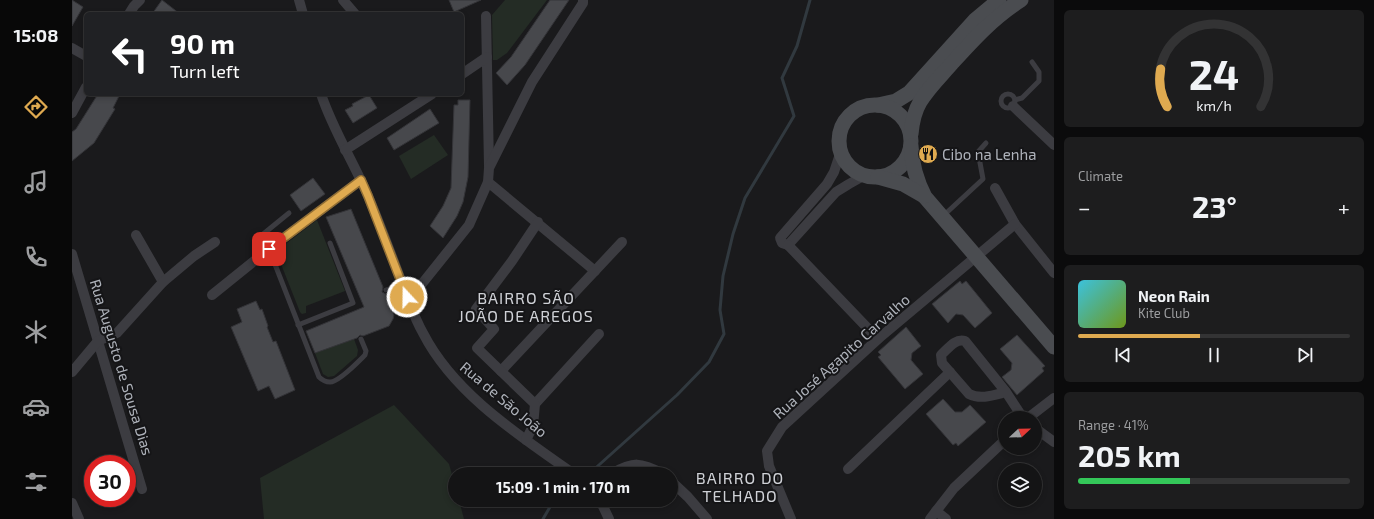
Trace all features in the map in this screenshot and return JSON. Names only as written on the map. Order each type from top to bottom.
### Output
[{"type":"street","points":[[131,12],[140,0]]},
{"type":"street","points":[[299,0],[302,12]]},
{"type":"street","points":[[343,0],[353,12]]},
{"type":"street","points":[[489,168],[532,82],[583,3],[583,0]]},
{"type":"street","points":[[925,197],[903,184],[854,170],[846,161],[841,151],[839,139],[842,128],[847,118],[856,110],[867,106],[896,101],[909,93],[975,20],[999,0]]},
{"type":"street","points":[[1021,0],[1000,14],[983,29],[934,83],[920,102],[912,123],[912,160],[914,174],[925,197],[1054,347]]},
{"type":"street","points":[[407,297],[421,285],[469,225],[488,182],[486,16]]},
{"type":"street","points":[[72,48],[84,55]]},
{"type":"street","points":[[464,73],[487,57]]},
{"type":"street","points":[[72,113],[84,91]]},
{"type":"street","name":"Rua de São João","points":[[322,96],[327,113],[361,180],[407,297],[423,333],[448,373],[488,410],[526,440],[564,467]]},
{"type":"street","points":[[345,150],[429,96]]},
{"type":"street","points":[[1014,103],[1054,145]]},
{"type":"street","points":[[788,245],[836,192],[848,184],[872,176],[890,174],[900,167],[907,157],[911,140],[907,123],[899,114],[890,108],[878,105]]},
{"type":"street","points":[[841,151],[834,172],[827,184],[780,238],[782,243],[788,245],[878,339]]},
{"type":"street","points":[[212,295],[268,250],[361,180]]},
{"type":"street","points":[[488,182],[538,222],[595,271]]},
{"type":"street","points":[[994,188],[1015,224],[1054,273]]},
{"type":"street","points":[[535,404],[477,348],[494,328],[476,309],[512,261],[538,222]]},
{"type":"street","name":"Rua José Agapito Carvalho","points":[[790,519],[769,466],[767,451],[782,427],[878,339],[1015,224]]},
{"type":"street","points":[[136,235],[163,282]]},
{"type":"street","points":[[72,372],[98,341],[117,333],[163,282],[194,256],[215,242]]},
{"type":"street","points":[[501,371],[622,242]]},
{"type":"street","name":"Rua Augusto de Sousa Dias","points":[[72,254],[142,489]]},
{"type":"street","points":[[526,440],[533,426],[535,404],[599,334]]},
{"type":"street","points":[[1006,392],[980,398],[974,397],[969,394],[942,363],[941,355],[956,341],[965,341],[1006,392],[1018,411]]},
{"type":"street","points":[[848,469],[950,372]]},
{"type":"street","points":[[1037,411],[1054,398]]},
{"type":"street","points":[[1042,433],[1054,442]]},
{"type":"street","points":[[930,519],[954,488],[998,447]]},
{"type":"street","points":[[623,467],[637,464],[648,467]]},
{"type":"street","points":[[678,488],[707,519]]},
{"type":"street","points":[[72,503],[79,519]]},
{"type":"street","points":[[603,507],[609,519]]},
{"type":"street","points":[[936,511],[946,519]]},
{"type":"lane","points":[[1014,103],[1022,98],[1039,81],[1040,72],[1032,62]]},
{"type":"lane","points":[[942,217],[983,179],[978,152],[986,143]]},
{"type":"lane","points":[[290,213],[262,235],[261,239],[268,250],[319,377],[324,381],[331,382],[338,380],[365,355],[366,351],[361,339]]},
{"type":"lane","points":[[298,325],[353,303],[330,243]]},
{"type":"lane","points":[[386,290],[402,284]]},
{"type":"shaded area","points":[[505,0],[547,0],[507,53],[497,60],[493,60],[492,15]]},
{"type":"shaded area","points":[[434,135],[448,155],[411,179],[399,156]]},
{"type":"shaded area","points":[[317,220],[345,291],[306,306],[306,313],[302,314],[277,254],[279,249]]},
{"type":"shaded area","points":[[354,339],[358,350],[357,356],[334,376],[328,377],[323,374],[315,353]]},
{"type":"shaded area","points":[[394,405],[449,464],[448,507],[461,507],[464,519],[264,519],[260,478]]},
{"type":"building","points":[[72,0],[83,7],[72,26]]},
{"type":"building","points":[[162,0],[177,12],[153,12]]},
{"type":"building","points":[[449,0],[481,0],[454,12]]},
{"type":"building","points":[[550,0],[569,0],[525,65],[507,85],[496,73],[511,57]]},
{"type":"building","points":[[97,96],[119,96],[113,108],[115,109],[94,143],[72,161],[72,132],[76,129]]},
{"type":"building","points":[[370,96],[377,108],[353,123],[345,110],[353,106],[352,104]]},
{"type":"building","points":[[458,100],[470,100],[468,177],[463,202],[457,216],[443,238],[430,226],[443,206],[451,188],[454,105],[458,105]]},
{"type":"building","points":[[430,109],[439,123],[394,150],[387,138]]},
{"type":"building","points":[[313,178],[325,194],[301,211],[290,195]]},
{"type":"building","points":[[351,209],[383,287],[382,292],[386,294],[394,315],[393,319],[389,326],[363,336],[360,335],[357,338],[315,353],[306,331],[364,307],[326,217]]},
{"type":"building","points":[[960,281],[962,284],[966,281],[992,313],[975,328],[963,315],[956,314],[948,323],[932,304]]},
{"type":"building","points":[[256,301],[260,310],[262,309],[273,342],[276,341],[295,390],[275,399],[269,386],[258,391],[231,327],[242,322],[237,309]]},
{"type":"building","points":[[906,327],[921,346],[912,353],[911,360],[923,374],[905,389],[878,357],[881,355],[878,352]]},
{"type":"building","points":[[1017,335],[1045,366],[1042,368],[1044,371],[1017,395],[1002,377],[1011,370],[1012,363],[1000,349]]},
{"type":"building","points":[[943,399],[955,412],[962,412],[970,405],[986,422],[958,446],[956,443],[953,445],[926,414]]},
{"type":"waterway","points":[[597,467],[677,395],[709,362],[724,334],[720,310],[723,276],[733,234],[745,198],[794,116],[782,78],[797,46],[810,0]]},
{"type":"waterway","points":[[543,519],[550,507]]},
{"type":"place","name":"Cibo na Lenha","points":[[928,154]]},
{"type":"district","name":"BAIRRO SÃO JOÃO DE AREGOS","points":[[526,306]]},
{"type":"district","name":"BAIRRO DO TELHADO","points":[[740,486]]},
{"type":"route","points":[[269,249],[361,180],[407,297]]}]
